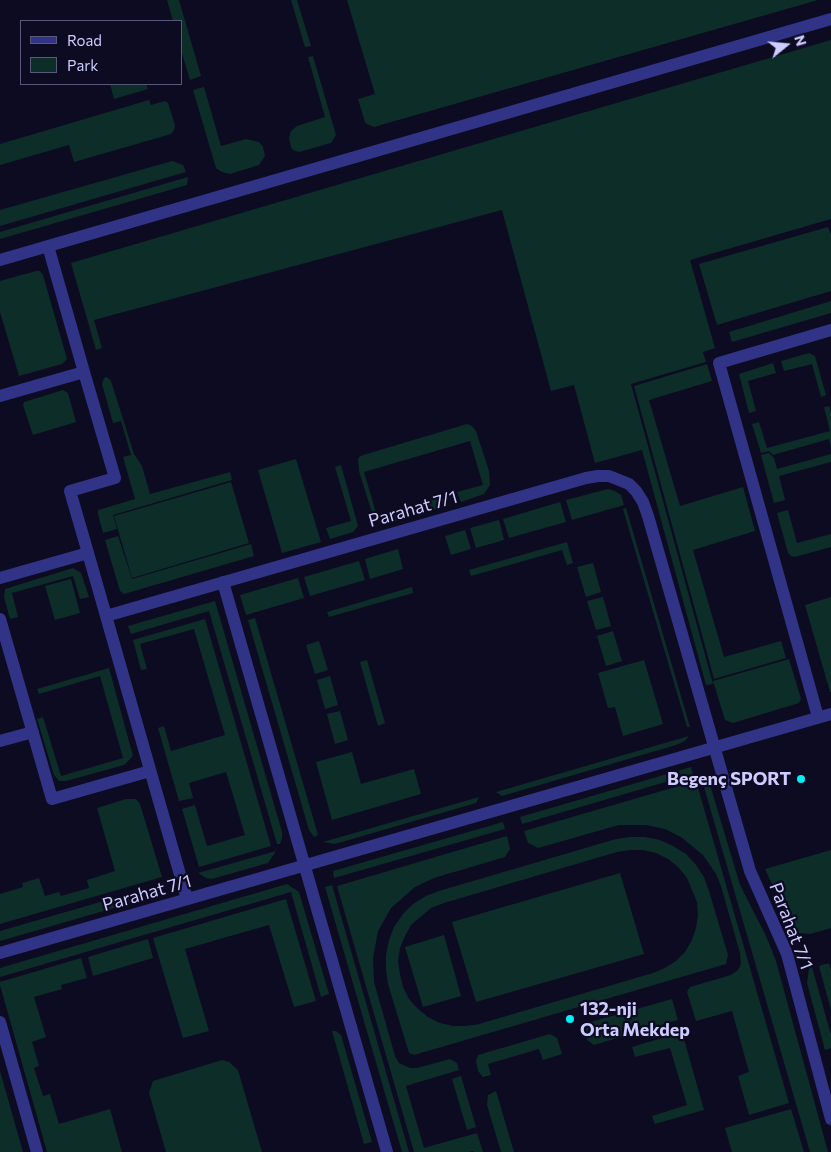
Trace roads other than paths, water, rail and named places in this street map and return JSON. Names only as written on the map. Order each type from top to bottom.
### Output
[{"type":"street","points":[[0,260],[831,19]]},
{"type":"street","points":[[48,246],[115,478],[70,492],[188,899]]},
{"type":"street","points":[[825,716],[719,363],[831,330]]},
{"type":"street","points":[[0,396],[84,372]]},
{"type":"street","name":"Parahat 7/1","points":[[106,616],[586,478],[604,476],[629,484],[636,491],[648,516],[750,871],[786,954],[831,1119]]},
{"type":"street","points":[[0,578],[88,553]]},
{"type":"street","points":[[223,582],[387,1152]]},
{"type":"street","points":[[0,619],[52,799],[150,771]]},
{"type":"street","name":"Parahat 7/1","points":[[0,953],[825,716]]},
{"type":"street","points":[[0,741],[33,732]]},
{"type":"street","points":[[0,1022],[37,1152]]},
{"type":"place","name":"Begenç SPORT","points":[[801,779]]},
{"type":"place","name":"132-nji Orta Mekdep","points":[[570,1019]]}]
